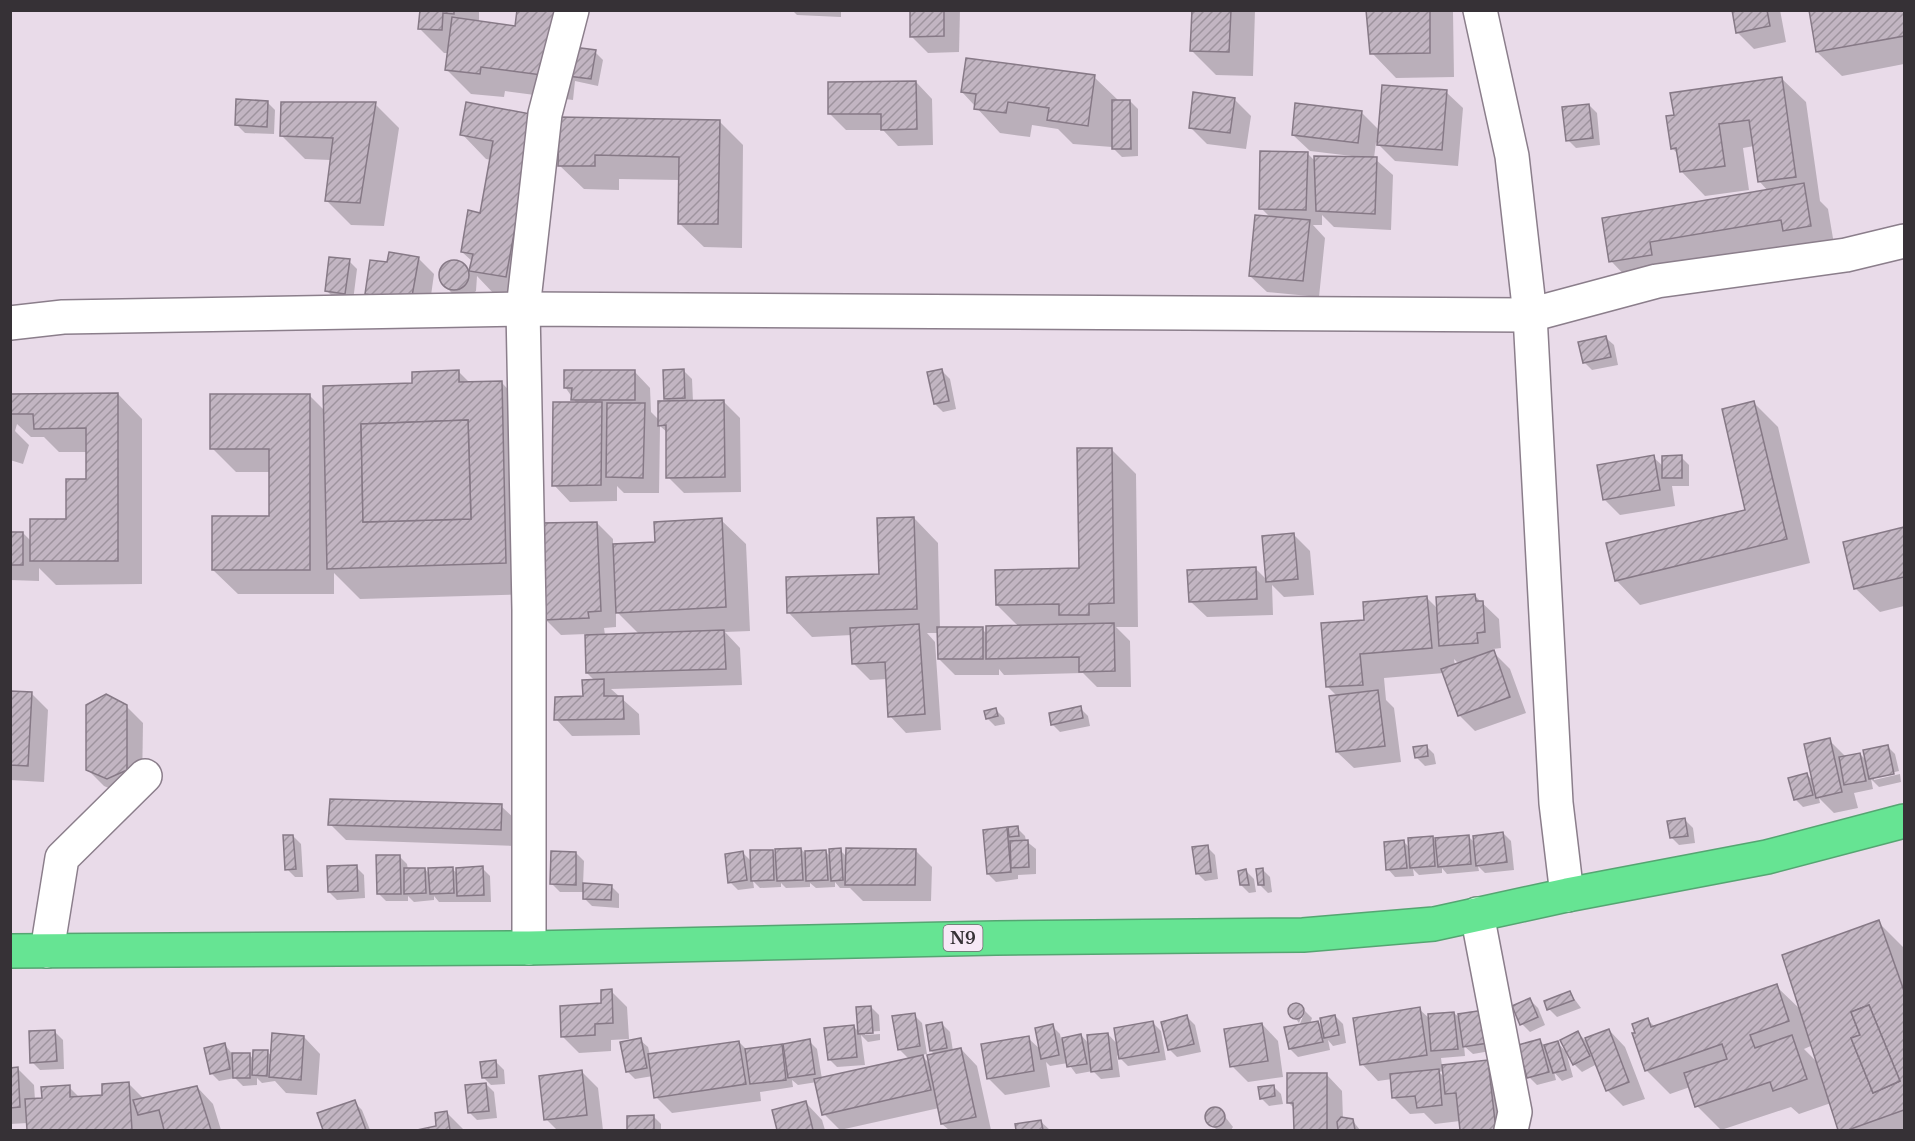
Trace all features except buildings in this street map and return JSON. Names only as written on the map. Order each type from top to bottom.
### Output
[{"type":"highway","name":"N9","points":[[10,951],[529,948],[996,938],[1303,935],[1434,924],[1567,895],[1767,857],[1905,821]]},
{"type":"street","points":[[529,948],[529,610],[523,309],[544,114],[572,10]]},
{"type":"street","points":[[1480,10],[1512,156],[1530,315],[1556,803],[1567,895]]},
{"type":"street","points":[[10,323],[63,317],[523,309],[1530,315],[1657,281],[1846,255],[1905,241]]},
{"type":"street","points":[[47,951],[62,858],[145,776]]},
{"type":"street","points":[[1478,914],[1515,1112],[1512,1131]]}]
